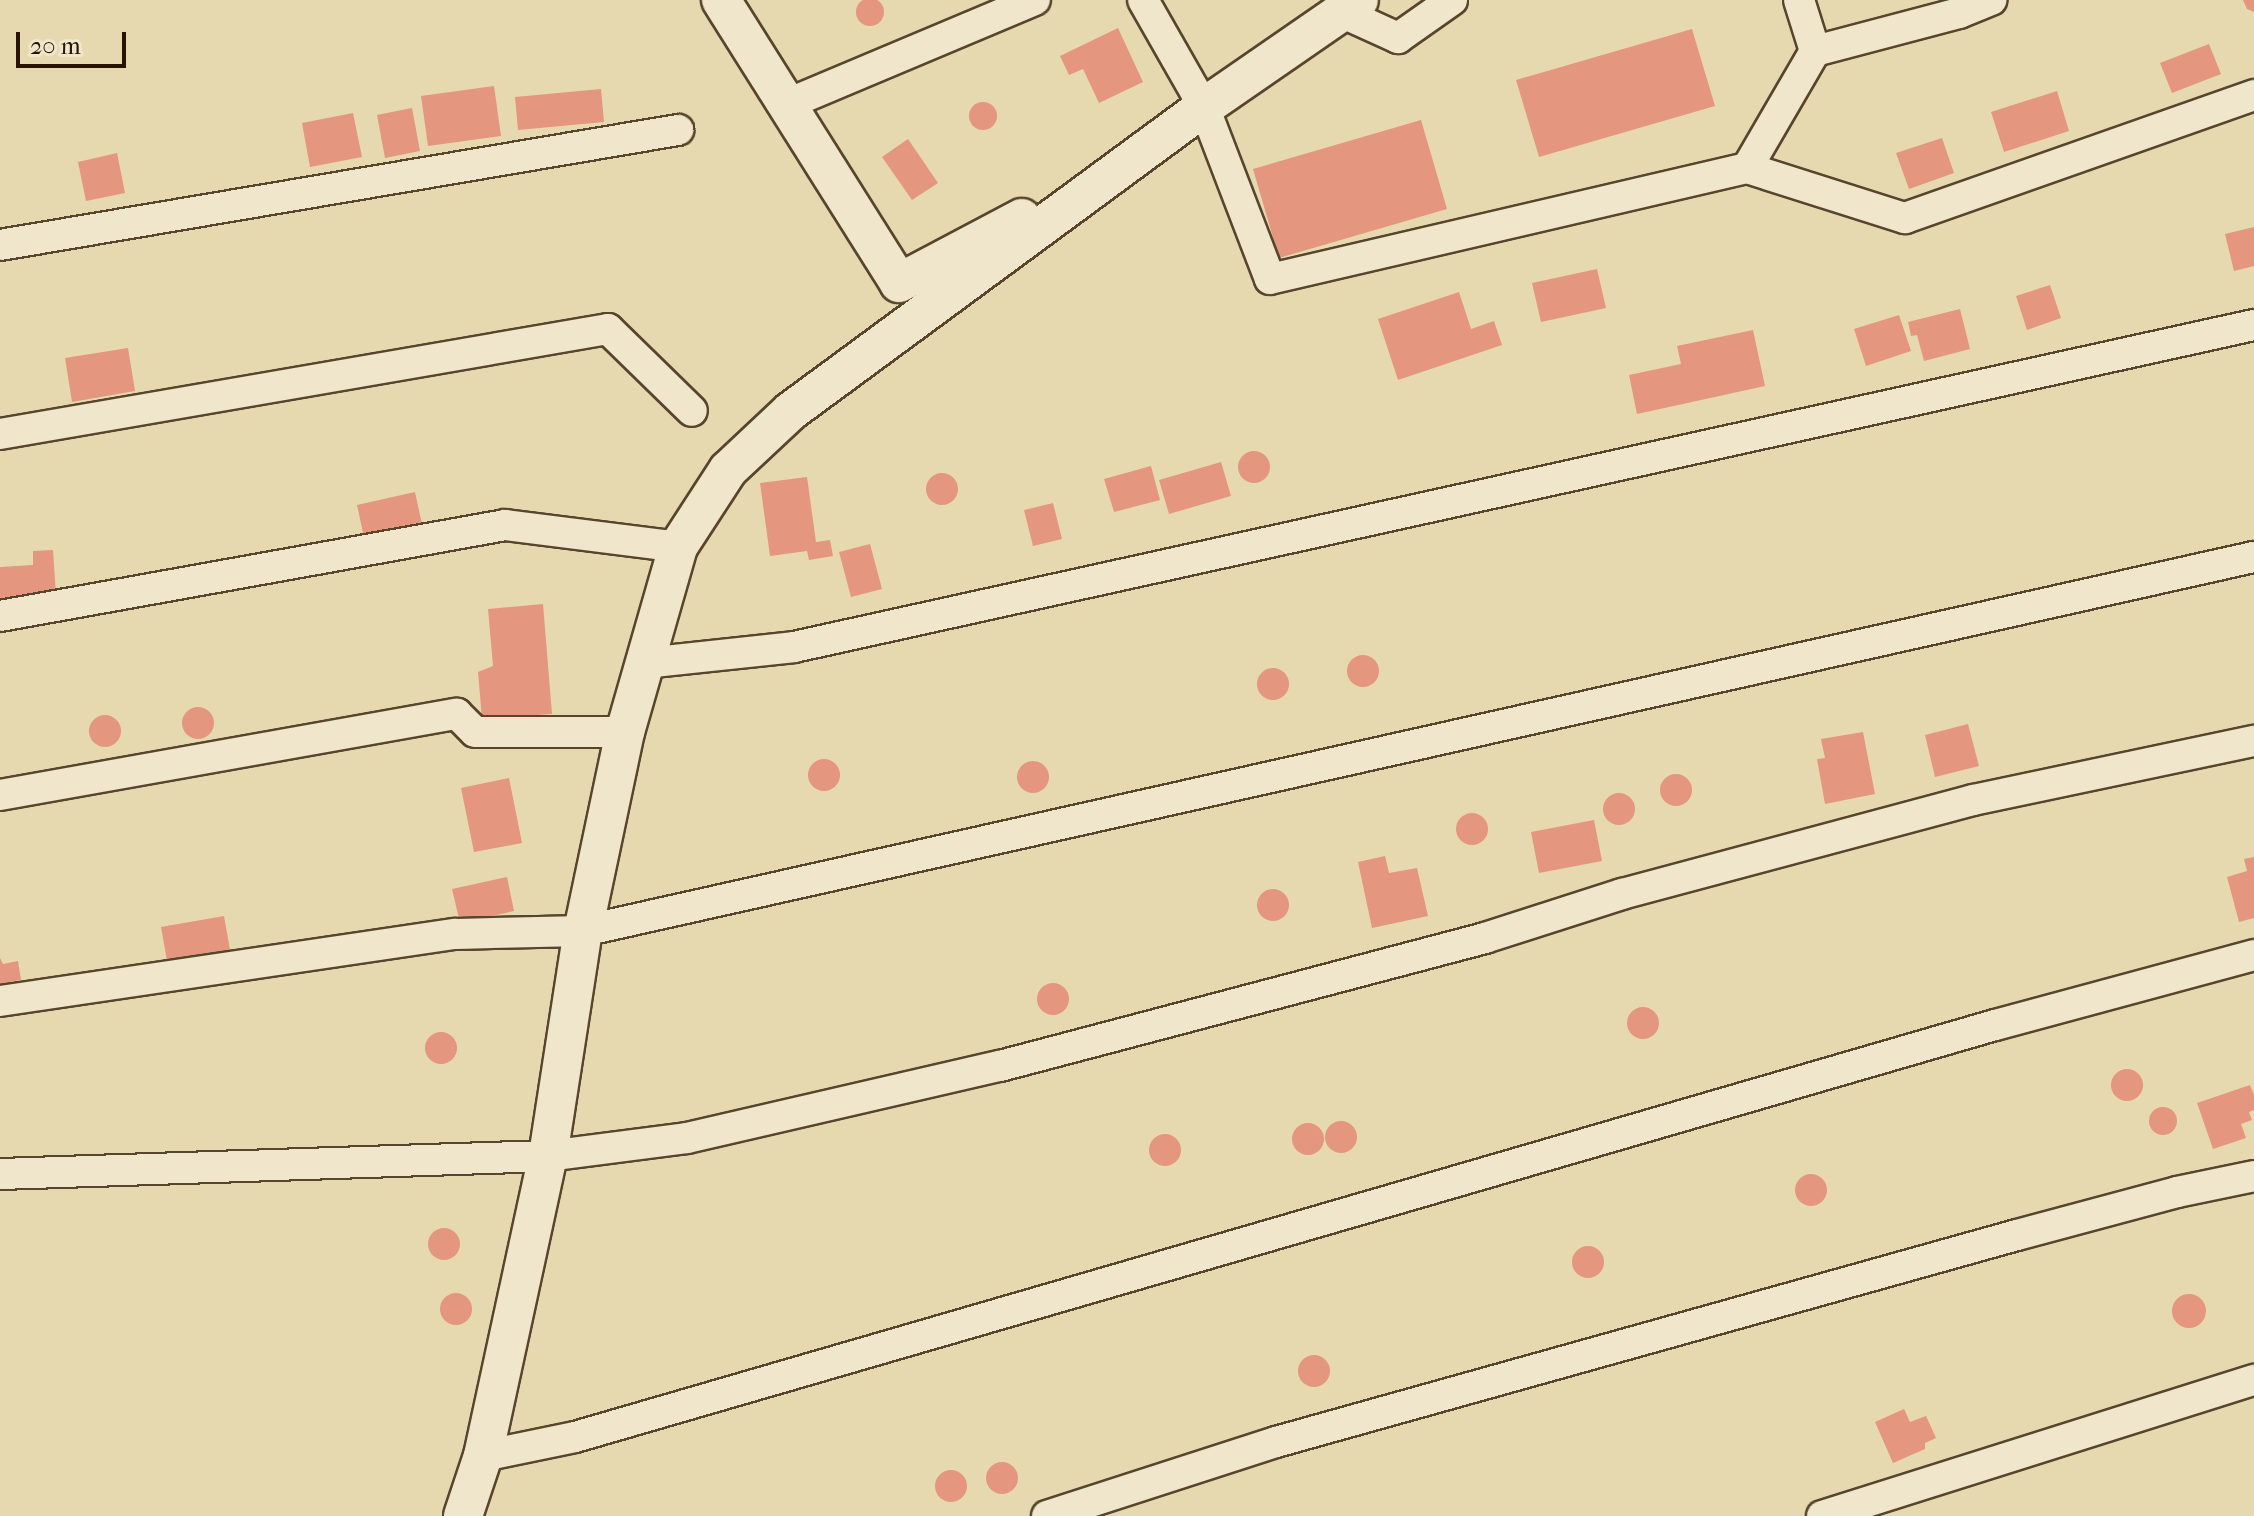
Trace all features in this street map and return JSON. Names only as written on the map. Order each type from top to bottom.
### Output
[{"type":"street","points":[[721,0],[899,283],[1139,156]]},
{"type":"street","points":[[785,105],[1035,0]]},
{"type":"street","points":[[1143,0],[1204,107],[1270,279],[1747,168],[1905,218],[2254,95]]},
{"type":"street","points":[[463,1516],[483,1456],[548,1156],[583,931],[625,732],[678,547],[728,470],[791,411],[1204,107],[1350,6],[1398,38],[1452,0]]},
{"type":"street","points":[[1799,0],[1815,51]]},
{"type":"street","points":[[1747,168],[1815,51],[1959,13],[1991,0]]},
{"type":"street","points":[[0,245],[678,130]]},
{"type":"street","points":[[645,663],[794,647],[2254,325]]},
{"type":"street","points":[[0,434],[608,329],[692,411]]},
{"type":"street","points":[[0,616],[505,525],[678,547]]},
{"type":"street","points":[[0,1001],[456,934],[583,931],[2254,557]]},
{"type":"street","points":[[0,795],[457,714],[475,732],[625,732]]},
{"type":"street","points":[[0,1174],[548,1156],[687,1138],[1000,1066],[1485,938],[1622,894],[1958,804],[2254,741]]},
{"type":"street","points":[[483,1456],[575,1437],[1995,1025],[2254,955]]},
{"type":"street","points":[[1047,1516],[1322,1429],[2032,1231],[2177,1192],[2254,1176]]},
{"type":"street","points":[[1822,1516],[2254,1380]]},
{"type":"building","points":[[870,-2],[880,2],[884,12],[880,22],[870,26],[860,22],[856,12],[860,2]]},
{"type":"building","points":[[2243,0],[2254,0],[2254,12],[2247,9]]},
{"type":"building","points":[[1118,28],[1143,82],[1099,103],[1083,69],[1069,75],[1060,56]]},
{"type":"building","points":[[1692,29],[1715,106],[1539,157],[1516,80]]},
{"type":"building","points":[[2209,44],[2221,74],[2172,93],[2160,63]]},
{"type":"building","points":[[494,86],[501,136],[428,146],[421,96]]},
{"type":"building","points":[[601,89],[604,122],[518,130],[515,97]]},
{"type":"building","points":[[2057,91],[2069,131],[2004,152],[1991,112]]},
{"type":"building","points":[[983,102],[993,106],[997,116],[993,126],[983,130],[973,126],[969,116],[973,106]]},
{"type":"building","points":[[412,108],[420,151],[385,158],[377,115]]},
{"type":"building","points":[[353,113],[362,157],[310,167],[302,123]]},
{"type":"building","points":[[1421,120],[1447,209],[1279,258],[1253,169]]},
{"type":"building","points":[[1942,138],[1954,173],[1909,189],[1896,153]]},
{"type":"building","points":[[908,139],[938,183],[912,200],[882,157]]},
{"type":"building","points":[[117,153],[125,193],[86,201],[78,162]]},
{"type":"building","points":[[2254,227],[2254,266],[2234,271],[2225,234]]},
{"type":"building","points":[[1597,269],[1606,308],[1541,322],[1532,283]]},
{"type":"building","points":[[2050,285],[2061,318],[2027,330],[2016,296]]},
{"type":"building","points":[[1459,292],[1471,329],[1494,321],[1502,345],[1398,380],[1378,319]]},
{"type":"building","points":[[1960,309],[1970,349],[1924,361],[1917,335],[1911,336],[1908,322]]},
{"type":"building","points":[[1899,315],[1911,351],[1866,366],[1854,329]]},
{"type":"building","points":[[1753,330],[1765,386],[1637,414],[1629,375],[1681,364],[1677,346]]},
{"type":"building","points":[[128,348],[135,391],[72,402],[65,358]]},
{"type":"building","points":[[1254,451],[1265,456],[1270,467],[1265,478],[1254,483],[1243,478],[1238,467],[1243,456]]},
{"type":"building","points":[[1221,462],[1231,496],[1169,514],[1159,480]]},
{"type":"building","points":[[1151,466],[1160,500],[1114,512],[1104,479]]},
{"type":"building","points":[[942,473],[953,478],[958,489],[953,500],[942,505],[931,500],[926,489],[931,478]]},
{"type":"building","points":[[807,477],[816,542],[830,540],[833,556],[809,560],[807,551],[770,556],[760,483]]},
{"type":"building","points":[[415,492],[423,529],[365,542],[357,505]]},
{"type":"building","points":[[1053,503],[1062,539],[1033,546],[1024,510]]},
{"type":"building","points":[[870,544],[882,589],[851,597],[839,552]]},
{"type":"building","points":[[53,550],[56,595],[0,598],[0,567],[33,565],[33,551]]},
{"type":"building","points":[[543,604],[552,714],[482,719],[478,672],[493,666],[488,609]]},
{"type":"building","points":[[1363,655],[1374,660],[1379,671],[1374,682],[1363,687],[1352,682],[1347,671],[1352,660]]},
{"type":"building","points":[[1273,668],[1284,673],[1289,684],[1284,695],[1273,700],[1262,695],[1257,684],[1262,673]]},
{"type":"building","points":[[198,707],[209,712],[214,723],[209,734],[198,739],[187,734],[182,723],[187,712]]},
{"type":"building","points":[[105,715],[116,720],[121,731],[116,742],[105,747],[94,742],[89,731],[94,720]]},
{"type":"building","points":[[1968,724],[1979,766],[1935,777],[1925,735]]},
{"type":"building","points":[[1863,732],[1875,794],[1825,804],[1817,759],[1825,758],[1821,739]]},
{"type":"building","points":[[824,759],[835,764],[840,775],[835,786],[824,791],[813,786],[808,775],[813,764]]},
{"type":"building","points":[[1033,761],[1044,766],[1049,777],[1044,788],[1033,793],[1022,788],[1017,777],[1022,766]]},
{"type":"building","points":[[1676,774],[1687,779],[1692,790],[1687,801],[1676,806],[1665,801],[1660,790],[1665,779]]},
{"type":"building","points":[[509,778],[522,843],[474,852],[461,788]]},
{"type":"building","points":[[1619,793],[1630,798],[1635,809],[1630,820],[1619,825],[1608,820],[1603,809],[1608,798]]},
{"type":"building","points":[[1472,813],[1483,818],[1488,829],[1483,840],[1472,845],[1461,840],[1456,829],[1461,818]]},
{"type":"building","points":[[1594,820],[1602,861],[1539,873],[1531,832]]},
{"type":"building","points":[[1385,856],[1389,873],[1417,868],[1428,916],[1372,928],[1358,862]]},
{"type":"building","points":[[2254,857],[2254,918],[2239,922],[2227,877],[2247,871],[2244,859]]},
{"type":"building","points":[[507,877],[514,911],[460,923],[452,889]]},
{"type":"building","points":[[1273,889],[1284,894],[1289,905],[1284,916],[1273,921],[1262,916],[1257,905],[1262,894]]},
{"type":"building","points":[[224,916],[232,961],[169,972],[161,927]]},
{"type":"building","points":[[0,958],[3,964],[18,961],[21,980],[10,982],[7,995],[0,996]]},
{"type":"building","points":[[1053,983],[1064,988],[1069,999],[1064,1010],[1053,1015],[1042,1010],[1037,999],[1042,988]]},
{"type":"building","points":[[1643,1007],[1654,1012],[1659,1023],[1654,1034],[1643,1039],[1632,1034],[1627,1023],[1632,1012]]},
{"type":"building","points":[[441,1032],[452,1037],[457,1048],[452,1059],[441,1064],[430,1059],[425,1048],[430,1037]]},
{"type":"building","points":[[2127,1069],[2138,1074],[2143,1085],[2138,1096],[2127,1101],[2116,1096],[2111,1085],[2116,1074]]},
{"type":"building","points":[[2250,1085],[2254,1095],[2254,1110],[2249,1112],[2252,1120],[2241,1124],[2246,1138],[2213,1149],[2197,1103]]},
{"type":"building","points":[[2163,1107],[2173,1111],[2177,1121],[2173,1131],[2163,1135],[2153,1131],[2149,1121],[2153,1111]]},
{"type":"building","points":[[1341,1121],[1352,1126],[1357,1137],[1352,1148],[1341,1153],[1330,1148],[1325,1137],[1330,1126]]},
{"type":"building","points":[[1308,1123],[1319,1128],[1324,1139],[1319,1150],[1308,1155],[1297,1150],[1292,1139],[1297,1128]]},
{"type":"building","points":[[1165,1134],[1176,1139],[1181,1150],[1176,1161],[1165,1166],[1154,1161],[1149,1150],[1154,1139]]},
{"type":"building","points":[[1811,1174],[1822,1179],[1827,1190],[1822,1201],[1811,1206],[1800,1201],[1795,1190],[1800,1179]]},
{"type":"building","points":[[444,1228],[455,1233],[460,1244],[455,1255],[444,1260],[433,1255],[428,1244],[433,1233]]},
{"type":"building","points":[[1588,1246],[1599,1251],[1604,1262],[1599,1273],[1588,1278],[1577,1273],[1572,1262],[1577,1251]]},
{"type":"building","points":[[456,1293],[467,1298],[472,1309],[467,1320],[456,1325],[445,1320],[440,1309],[445,1298]]},
{"type":"building","points":[[2189,1294],[2201,1299],[2206,1311],[2201,1323],[2189,1328],[2177,1323],[2172,1311],[2177,1299]]},
{"type":"building","points":[[1314,1355],[1325,1360],[1330,1371],[1325,1382],[1314,1387],[1303,1382],[1298,1371],[1303,1360]]},
{"type":"building","points":[[1904,1409],[1910,1422],[1926,1416],[1936,1438],[1925,1443],[1925,1449],[1893,1463],[1875,1422]]},
{"type":"building","points":[[1002,1462],[1013,1467],[1018,1478],[1013,1489],[1002,1494],[991,1489],[986,1478],[991,1467]]},
{"type":"building","points":[[951,1470],[962,1475],[967,1486],[962,1497],[951,1502],[940,1497],[935,1486],[940,1475]]}]
